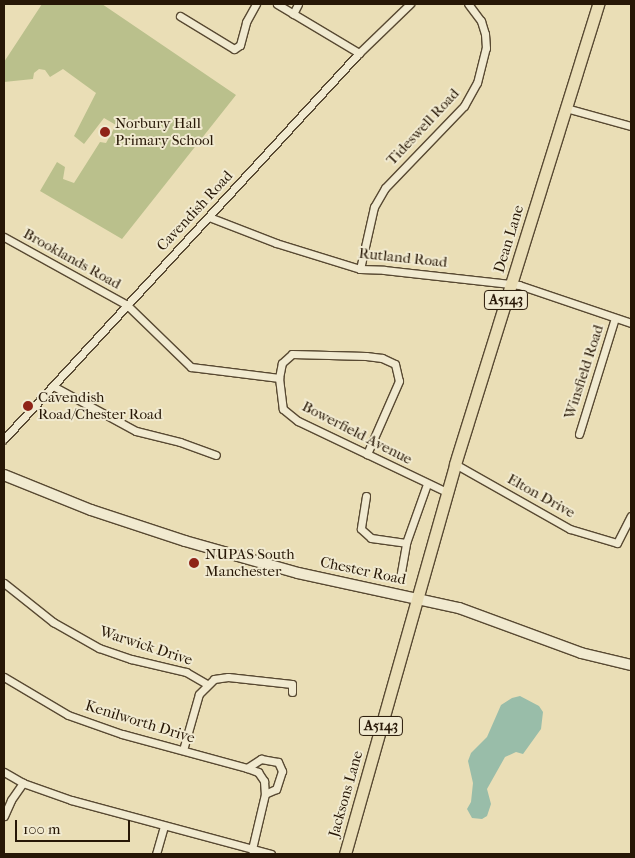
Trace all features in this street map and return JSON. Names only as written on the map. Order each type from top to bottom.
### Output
[{"type":"main road","name":"Dean Lane","points":[[417,598],[455,464],[598,4]]},
{"type":"main road","name":"Jacksons Lane","points":[[345,854],[417,598]]},
{"type":"street","points":[[180,16],[234,49],[240,45],[246,22],[256,4]]},
{"type":"street","points":[[277,4],[359,53]]},
{"type":"street","points":[[293,14],[298,4]]},
{"type":"street","name":"Cavendish Road","points":[[4,439],[359,53],[410,4]]},
{"type":"street","name":"Tideswell Road","points":[[360,269],[374,207],[385,188],[464,106],[477,83],[486,40],[481,21],[468,4]]},
{"type":"street","points":[[566,108],[631,126]]},
{"type":"street","name":"Rutland Road","points":[[209,217],[276,243],[360,269],[511,284],[631,323]]},
{"type":"street","name":"Brooklands Road","points":[[4,238],[127,305]]},
{"type":"street","points":[[127,305],[191,367],[279,378],[282,364],[292,354],[374,357],[395,364],[399,381],[368,454]]},
{"type":"street","name":"Winsfield Road","points":[[579,434],[615,318]]},
{"type":"street","name":"Bowerfield Avenue","points":[[279,378],[282,410],[298,422],[447,492]]},
{"type":"street","points":[[53,386],[136,431],[180,442],[216,455]]},
{"type":"street","name":"Elton Drive","points":[[455,464],[570,529],[617,543],[631,516]]},
{"type":"street","name":"Chester Road","points":[[4,475],[92,510],[185,540],[300,573],[459,608],[581,652],[631,665]]},
{"type":"street","points":[[400,578],[406,543],[427,484]]},
{"type":"street","points":[[366,496],[361,529],[371,538],[406,543]]},
{"type":"street","name":"Warwick Drive","points":[[4,583],[53,622],[99,648],[150,664],[186,672],[207,684]]},
{"type":"street","points":[[292,692],[294,676]]},
{"type":"street","name":"Kenilworth Drive","points":[[4,677],[68,715],[122,734],[258,772],[264,781],[266,794]]},
{"type":"street","points":[[183,750],[200,694],[207,684],[214,679],[228,677],[292,684]]},
{"type":"street","points":[[247,768],[261,759],[278,762],[281,766],[276,789],[266,794],[252,849]]},
{"type":"street","points":[[4,772],[23,782],[70,800],[272,854]]},
{"type":"street","points":[[4,816],[11,800],[23,782]]},
{"type":"street","points":[[156,854],[164,826]]},
{"type":"shaded area","name":"Norbury Hall Primary School","points":[[42,4],[102,4],[236,95],[122,239],[40,191],[57,162],[65,167],[63,179],[74,183],[100,142],[106,143],[116,125],[104,118],[84,144],[74,136],[96,93],[63,69],[50,77],[45,70],[39,69],[34,73],[33,79],[4,82],[4,62]]},
{"type":"shaded area","points":[[520,696],[539,706],[543,712],[541,729],[523,754],[516,752],[505,757],[487,789],[491,804],[487,816],[482,819],[472,818],[467,809],[471,802],[473,783],[468,761],[471,753],[487,737],[501,705],[512,698]]},
{"type":"place","name":"Norbury Hall Primary School","points":[[105,132]]},
{"type":"place","name":"Cavendish Road/Chester Road","points":[[28,406]]},
{"type":"place","name":"NUPAS South Manchester","points":[[194,563]]}]
